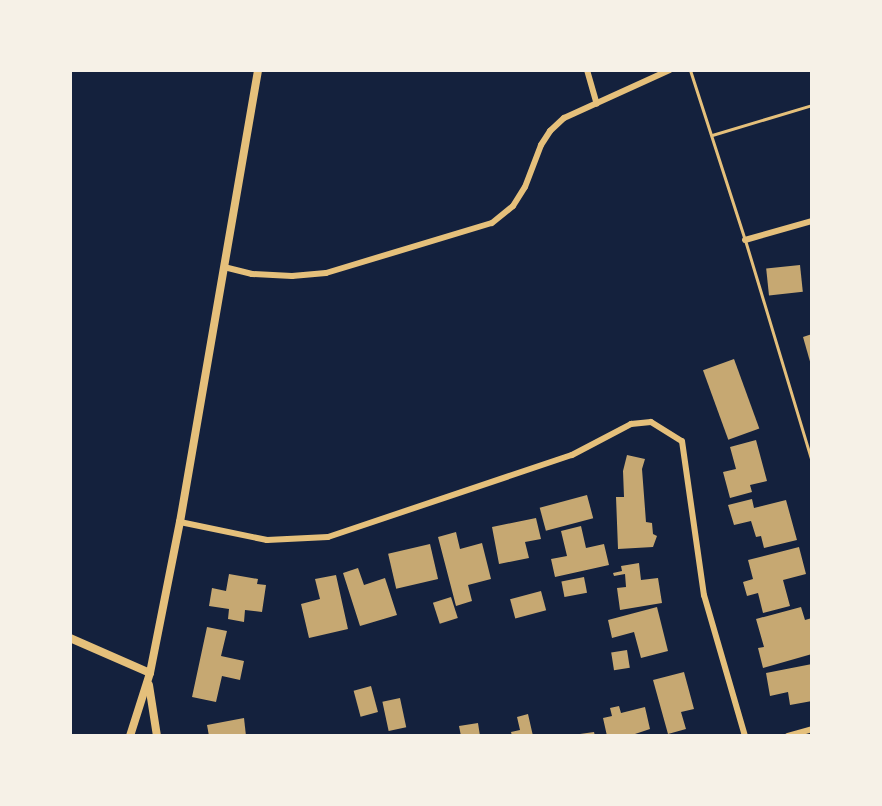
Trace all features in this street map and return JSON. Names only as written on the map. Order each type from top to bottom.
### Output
[{"type":"street","points":[[130,735],[149,677],[180,522],[258,70]]},
{"type":"street","points":[[587,70],[597,104]]},
{"type":"street","points":[[224,267],[252,274],[292,276],[326,273],[492,223],[513,206],[525,187],[537,155],[550,131],[564,118],[670,70]]},
{"type":"street","points":[[745,240],[812,221]]},
{"type":"street","points":[[180,522],[267,540],[328,537],[572,455],[632,424],[651,422],[682,441],[704,595],[745,735]]},
{"type":"street","points":[[70,638],[149,677]]},
{"type":"street","points":[[149,677],[157,735]]},
{"type":"street","points":[[788,735],[812,729]]},
{"type":"lane","points":[[690,70],[745,240],[812,462]]},
{"type":"lane","points":[[712,135],[812,105]]},
{"type":"building","points":[[800,265],[803,292],[769,295],[766,269]]},
{"type":"building","points":[[812,334],[812,364],[811,365],[803,337]]},
{"type":"building","points":[[734,359],[759,429],[728,440],[703,370]]},
{"type":"building","points":[[756,440],[767,481],[750,485],[752,492],[730,498],[723,472],[736,469],[730,447]]},
{"type":"building","points":[[627,455],[645,459],[642,469],[646,522],[652,523],[653,534],[657,536],[653,547],[618,549],[616,497],[624,497],[623,471]]},
{"type":"building","points":[[587,495],[593,518],[546,531],[540,508]]},
{"type":"building","points":[[752,499],[754,508],[786,500],[797,540],[764,548],[761,536],[756,537],[751,521],[734,525],[728,505]]},
{"type":"building","points":[[536,518],[541,539],[525,542],[529,558],[499,564],[492,527]]},
{"type":"building","points":[[581,526],[586,548],[604,544],[609,565],[555,577],[551,559],[567,556],[561,531]]},
{"type":"building","points":[[456,532],[460,549],[482,543],[491,579],[468,585],[472,601],[456,606],[438,537]]},
{"type":"building","points":[[430,544],[438,579],[396,589],[388,554]]},
{"type":"building","points":[[799,547],[806,574],[783,580],[790,606],[763,613],[758,593],[747,596],[743,582],[753,579],[748,560]]},
{"type":"building","points":[[639,563],[641,580],[658,578],[662,603],[620,610],[617,588],[626,587],[625,574],[614,576],[613,573],[622,571],[621,566]]},
{"type":"building","points":[[358,568],[364,585],[385,578],[397,615],[360,626],[343,573]]},
{"type":"building","points":[[229,574],[258,579],[257,584],[266,585],[262,612],[245,610],[244,622],[228,619],[229,609],[209,606],[212,588],[226,591]]},
{"type":"building","points":[[336,575],[348,629],[309,638],[301,604],[320,599],[315,579]]},
{"type":"building","points":[[584,577],[587,593],[564,597],[561,581]]},
{"type":"building","points":[[541,591],[546,610],[515,619],[510,599]]},
{"type":"building","points":[[451,597],[458,618],[440,624],[433,603]]},
{"type":"building","points":[[657,607],[668,651],[641,658],[634,632],[612,638],[608,620]]},
{"type":"building","points":[[801,607],[805,620],[812,618],[812,654],[763,668],[758,648],[764,647],[756,619]]},
{"type":"building","points":[[207,627],[227,631],[221,656],[244,661],[240,680],[222,676],[216,702],[192,697]]},
{"type":"building","points":[[627,650],[630,668],[614,670],[611,653]]},
{"type":"building","points":[[812,664],[812,701],[790,705],[788,692],[770,696],[766,673]]},
{"type":"building","points":[[684,672],[694,709],[681,712],[686,729],[668,734],[653,680]]},
{"type":"building","points":[[371,686],[378,712],[361,717],[354,691]]},
{"type":"building","points":[[400,698],[406,727],[389,731],[382,702]]},
{"type":"building","points":[[619,706],[621,713],[645,707],[650,729],[629,736],[607,736],[603,718],[612,716],[610,708]]},
{"type":"building","points":[[528,714],[533,736],[512,736],[511,732],[520,730],[517,717]]},
{"type":"building","points":[[244,718],[246,736],[209,736],[207,725]]},
{"type":"building","points":[[478,723],[480,736],[461,736],[459,726]]},
{"type":"building","points":[[594,732],[595,736],[580,736],[580,734]]}]
